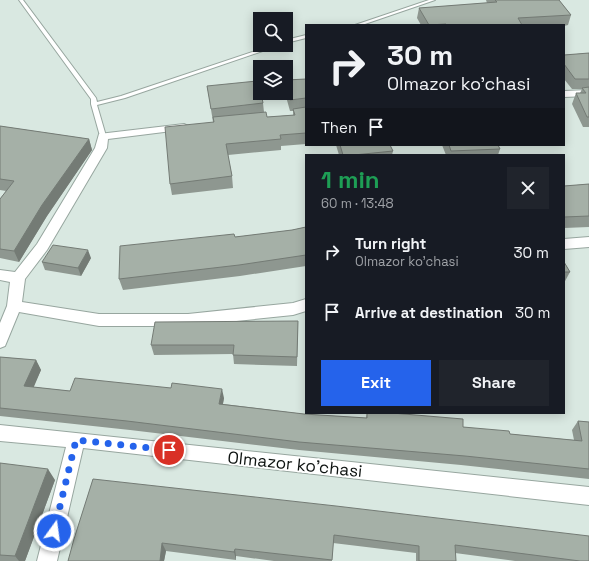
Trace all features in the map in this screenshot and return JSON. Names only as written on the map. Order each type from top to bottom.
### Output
[{"type":"street","points":[[565,94],[589,93]]},
{"type":"street","points":[[0,342],[14,306],[18,278],[42,247],[101,148],[103,136],[197,125]]},
{"type":"street","points":[[565,244],[589,242]]},
{"type":"street","points":[[0,275],[18,278]]},
{"type":"street","points":[[14,306],[99,320],[188,320],[293,309],[305,305]]},
{"type":"street","name":"Olmazor ko'chasi","points":[[0,433],[589,496]]},
{"type":"street","points":[[47,561],[76,440]]},
{"type":"lane","points":[[21,0],[94,99],[103,136]]},
{"type":"lane","points":[[360,24],[433,0]]},
{"type":"lane","points":[[293,40],[305,36]]},
{"type":"lane","points":[[94,104],[123,97],[257,52]]},
{"type":"building","points":[[495,0],[559,0],[571,15],[518,18],[521,24],[428,24],[419,8],[497,2]]},
{"type":"building","points":[[589,53],[589,79],[575,79],[565,65],[565,55]]},
{"type":"building","points":[[305,79],[305,98],[293,100],[293,80]]},
{"type":"building","points":[[253,81],[253,100],[262,100],[263,103],[211,109],[207,86]]},
{"type":"building","points":[[589,87],[589,117],[587,117],[576,93],[586,93],[582,88]]},
{"type":"building","points":[[305,107],[305,133],[280,135],[281,139],[226,144],[232,176],[170,184],[165,127],[214,122],[213,117],[266,112],[267,117],[295,115],[293,109]]},
{"type":"building","points":[[0,126],[89,139],[42,205],[14,251],[0,249],[0,199],[14,181],[0,179]]},
{"type":"building","points":[[340,146],[390,146],[393,151],[364,154],[343,154]]},
{"type":"building","points":[[449,146],[498,146],[500,149],[451,151]]},
{"type":"building","points":[[589,184],[589,216],[565,217],[565,186]]},
{"type":"building","points":[[305,227],[305,255],[239,265],[119,279],[120,246],[234,234],[235,237]]},
{"type":"building","points":[[53,245],[88,250],[78,268],[42,262]]},
{"type":"building","points":[[565,264],[570,272],[565,272]]},
{"type":"building","points":[[298,321],[297,357],[233,355],[234,345],[151,345],[155,322]]},
{"type":"building","points":[[0,357],[36,360],[24,386],[70,391],[75,378],[171,388],[172,383],[222,389],[219,404],[304,414],[367,418],[367,414],[404,414],[463,419],[463,427],[509,431],[510,434],[582,441],[578,421],[589,422],[589,469],[465,456],[299,442],[127,421],[0,408]]},
{"type":"building","points":[[0,463],[48,469],[15,556],[0,555]]},
{"type":"building","points":[[93,479],[589,536],[589,561],[455,545],[456,561],[419,561],[419,546],[334,535],[332,560],[235,549],[234,552],[162,543],[160,561],[68,561]]},
{"type":"route","points":[[54,531],[76,440],[169,450]]}]
